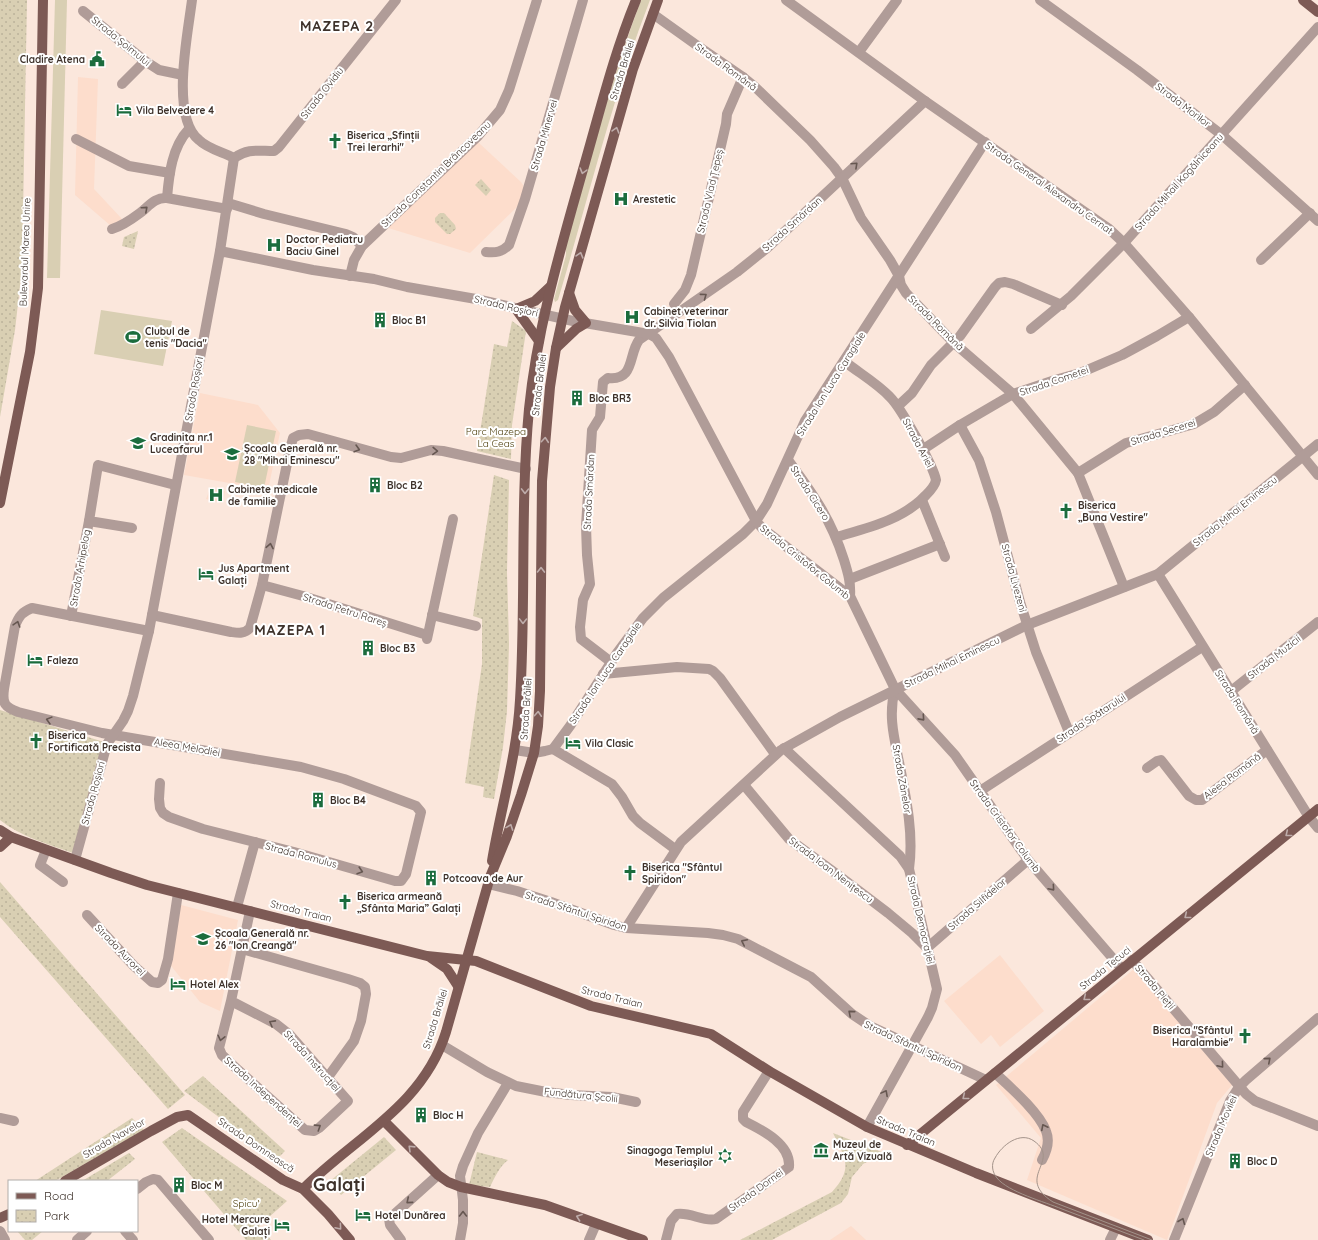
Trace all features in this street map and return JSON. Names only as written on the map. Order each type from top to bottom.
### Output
[{"type":"main road","name":"Bulevardul Marea Unire","points":[[0,503],[31,346],[38,288],[43,0]]},
{"type":"main road","name":"Strada Brăilei","points":[[303,1189],[322,1171],[384,1121],[402,1103],[432,1066],[442,1045],[489,880],[516,809],[534,753],[538,726],[540,691],[542,480],[550,387],[556,348],[569,292],[634,69],[658,0]]},
{"type":"main road","points":[[1304,0],[1318,2]]},
{"type":"main road","points":[[1304,0],[1318,12]]},
{"type":"main road","name":"Strada Brăilei","points":[[489,880],[496,836],[515,750],[520,693],[529,409],[539,341],[550,287],[609,78],[634,1]]},
{"type":"main road","points":[[539,341],[516,309],[535,301],[550,287]]},
{"type":"main road","points":[[556,348],[576,329],[586,323],[576,310],[569,292]]},
{"type":"main road","name":"Strada Tecuci","points":[[907,1145],[1318,809]]},
{"type":"main road","name":"Strada Traian","points":[[0,830],[10,837],[46,850],[111,873],[178,893],[427,956],[484,963],[591,1006],[710,1034],[867,1127],[907,1145],[1148,1240]]},
{"type":"main road","points":[[0,847],[10,837]]},
{"type":"main road","points":[[427,956],[447,969],[458,986]]},
{"type":"main road","name":"Strada Domnească","points":[[177,1117],[188,1115],[194,1118],[283,1180],[303,1189],[328,1214],[350,1240]]},
{"type":"main road","name":"Strada Navelor","points":[[67,1180],[151,1130],[177,1117]]},
{"type":"main road","points":[[384,1121],[438,1175],[448,1182],[462,1187],[545,1205],[642,1240]]},
{"type":"street","points":[[192,0],[183,75],[185,110],[189,129],[199,140],[234,158],[228,206],[220,251]]},
{"type":"street","name":"Strada Ovidiu","points":[[234,158],[241,153],[250,150],[274,151],[280,147],[396,0]]},
{"type":"street","name":"Strada Constantin Brâncoveanu","points":[[350,276],[354,260],[362,246],[478,136],[500,110],[509,90],[537,0]]},
{"type":"street","name":"Strada Minervei","points":[[486,252],[496,253],[504,250],[509,245],[525,199],[584,0]]},
{"type":"street","name":"Strada General Alexandru Cernat","points":[[786,0],[925,101],[1108,228],[1124,243],[1189,317],[1318,475]]},
{"type":"street","points":[[859,52],[897,0]]},
{"type":"street","name":"Strada Morilor","points":[[1040,0],[1222,134],[1318,221]]},
{"type":"street","name":"Strada Șoimului","points":[[83,11],[145,62],[159,70],[183,75]]},
{"type":"street","name":"Strada Română","points":[[653,14],[744,77],[821,151],[842,178],[860,218],[890,260],[906,293],[954,343],[1013,394],[1078,473],[1124,588]]},
{"type":"street","name":"Strada Mihail Kogălniceanu","points":[[1032,329],[1062,304],[1124,243],[1318,27]]},
{"type":"street","points":[[122,84],[145,62]]},
{"type":"street","name":"Strada Vlad Țepeș","points":[[674,304],[684,290],[691,275],[726,124],[727,114],[744,77]]},
{"type":"street","name":"Strada Smârdan","points":[[611,662],[585,642],[580,634],[582,600],[590,584],[586,526],[592,430],[600,417],[603,382],[608,378],[616,379],[624,375],[630,368],[635,345],[640,340],[737,272],[767,248],[925,101]]},
{"type":"street","points":[[167,198],[170,173],[178,145],[189,129]]},
{"type":"street","points":[[76,139],[129,166],[170,173]]},
{"type":"street","name":"Strada Ion Luca Caragiale","points":[[553,749],[570,726],[611,662],[643,618],[654,607],[743,534],[756,521],[767,504],[805,421],[985,142]]},
{"type":"street","points":[[112,229],[118,228],[155,200],[159,198],[167,198],[228,206],[346,234],[362,246]]},
{"type":"street","points":[[1261,260],[1310,213]]},
{"type":"street","name":"Strada Roșiori","points":[[75,860],[107,744],[123,721],[131,701],[149,631],[175,485],[220,251],[313,270],[476,299],[562,318]]},
{"type":"street","points":[[898,406],[912,393],[931,366],[944,351],[954,343],[999,283],[1005,282],[1012,284],[1062,304]]},
{"type":"street","name":"Strada Cometei","points":[[922,450],[960,425],[1013,394],[1080,373],[1122,355],[1189,317]]},
{"type":"street","points":[[562,318],[649,334]]},
{"type":"street","name":"Strada Cristofor Columb","points":[[649,334],[656,338],[669,357],[756,521],[762,528],[850,596],[896,690],[955,755],[1028,860],[1122,969]]},
{"type":"street","name":"Strada Ariei","points":[[836,537],[867,528],[902,514],[922,500],[932,489],[936,480],[922,450],[898,406],[883,390],[844,361]]},
{"type":"street","name":"Strada Secerei","points":[[1078,473],[1126,443],[1194,424],[1214,412],[1245,385]]},
{"type":"street","name":"Strada Livezeni","points":[[960,425],[979,460],[996,512],[1027,625],[1036,652],[1070,732]]},
{"type":"street","points":[[152,615],[242,633],[250,628],[262,585],[290,449],[293,438],[298,435],[308,434],[391,457],[401,458],[431,450],[443,451],[526,469]]},
{"type":"street","name":"Strada Mihai Eminescu","points":[[626,928],[685,837],[744,785],[775,754],[840,717],[1027,625],[1158,574],[1318,444]]},
{"type":"street","name":"Strada Cicero","points":[[788,460],[817,501],[836,537],[850,579],[850,596]]},
{"type":"street","name":"Strada Arhipelag","points":[[71,616],[98,465],[175,485]]},
{"type":"street","points":[[922,500],[944,557]]},
{"type":"street","name":"Strada Petru Rareș","points":[[262,585],[302,596],[427,637],[453,519]]},
{"type":"street","name":"Strada Arhipelag","points":[[89,521],[132,528]]},
{"type":"street","points":[[850,579],[940,544]]},
{"type":"street","name":"Strada Română","points":[[1158,574],[1230,692],[1318,828]]},
{"type":"street","name":"Aleea Melodiei","points":[[149,631],[32,608],[24,611],[19,617],[15,626],[2,698],[5,705],[18,712],[73,726],[301,767],[344,779],[372,789],[416,806],[421,812]]},
{"type":"street","points":[[432,616],[476,626]]},
{"type":"street","name":"Strada Muzicii","points":[[1230,692],[1318,622]]},
{"type":"street","name":"Strada Spătarului","points":[[980,791],[1202,647]]},
{"type":"street","points":[[603,674],[677,667],[709,668],[720,678],[775,754]]},
{"type":"street","name":"Strada Zânelor","points":[[896,690],[892,702],[891,713],[906,797],[911,855],[909,870]]},
{"type":"street","name":"Strada Democrației","points":[[784,748],[900,856],[909,870],[937,989],[932,1008],[913,1046],[887,1088],[867,1127]]},
{"type":"street","points":[[515,750],[534,753],[545,752],[553,749],[612,784],[640,823],[676,849]]},
{"type":"street","name":"Aleea Română","points":[[1147,768],[1161,760],[1189,796],[1196,800],[1202,800],[1267,750]]},
{"type":"street","name":"Strada Romulus","points":[[160,784],[158,799],[160,808],[163,813],[169,817],[203,829],[294,852],[398,882],[404,878],[406,874],[421,812]]},
{"type":"street","name":"Strada Ioan Nenițescu","points":[[744,785],[789,840],[888,913],[927,948]]},
{"type":"street","points":[[237,907],[255,842]]},
{"type":"street","points":[[46,850],[40,865],[63,882]]},
{"type":"street","name":"Strada Silfidelor","points":[[927,948],[1028,860]]},
{"type":"street","name":"Strada Sfântul Spiridon","points":[[489,880],[626,928],[708,933],[738,939],[812,977],[860,1020],[986,1080]]},
{"type":"street","name":"Strada Aurorei","points":[[87,915],[134,966],[152,982],[158,983],[162,980],[168,959],[178,893]]},
{"type":"street","points":[[231,1001],[250,911]]},
{"type":"street","points":[[242,949],[348,979],[365,987],[366,994],[361,1021],[352,1046],[328,1077]]},
{"type":"street","name":"Strada Pieții","points":[[1132,960],[1239,1087],[1255,1101],[1318,1126]]},
{"type":"street","name":"Strada Instrucției","points":[[231,1001],[281,1028],[298,1043],[348,1101]]},
{"type":"street","name":"Strada Independenței","points":[[231,1001],[220,1042],[219,1048],[222,1055],[302,1127],[309,1131],[314,1131],[324,1124],[348,1101]]},
{"type":"street","name":"Strada Movilei","points":[[1174,1240],[1230,1101],[1239,1087],[1318,1018]]},
{"type":"street","name":"Fundătura Școlii","points":[[442,1045],[487,1072],[516,1086],[546,1092],[612,1097],[636,1102]]},
{"type":"street","name":"Strada Dornei","points":[[666,1240],[671,1221],[677,1214],[685,1213],[711,1220],[716,1219],[789,1167],[789,1162],[779,1144],[765,1131],[743,1119],[743,1112],[769,1070]]},
{"type":"street","points":[[995,1073],[1036,1115],[1045,1128],[1048,1147],[1042,1160]]},
{"type":"street","points":[[460,1240],[463,1223],[462,1187],[460,1176],[463,1166],[478,1133],[508,1083]]},
{"type":"street","points":[[0,1118],[14,1121]]},
{"type":"street","points":[[401,1240],[390,1225],[389,1219],[438,1175]]},
{"type":"street","points":[[138,1188],[149,1180],[158,1180],[209,1240]]},
{"type":"street","points":[[589,1240],[596,1224]]},
{"type":"street","points":[[1110,1240],[1116,1228]]},
{"type":"street","points":[[0,1231],[5,1240]]},
{"type":"street","points":[[77,1240],[86,1232]]},
{"type":"street","points":[[126,1232],[133,1240]]},
{"type":"shaded area","points":[[78,77],[98,79],[94,189],[122,219],[111,226],[75,195]]},
{"type":"shaded area","points":[[477,142],[521,182],[524,190],[521,201],[516,208],[470,253],[385,227]]},
{"type":"shaded area","name":"Școala Generală nr. 28 \"Mihai Eminescu\"","points":[[200,393],[258,405],[280,433],[268,490],[184,475]]},
{"type":"shaded area","name":"Cabinete medicale de familie","points":[[210,489],[225,491],[223,503],[206,499]]},
{"type":"shaded area","name":"Școala Generală nr. 26 \"Ion Creangă\"","points":[[181,905],[238,920],[220,1011],[200,1002],[168,962]]},
{"type":"shaded area","points":[[1000,955],[1044,1011],[1000,1047],[991,1035],[981,1044],[944,1001]]},
{"type":"shaded area","points":[[1134,969],[1232,1085],[1217,1103],[1167,1240],[1027,1180],[1041,1138],[996,1085]]},
{"type":"shaded area","points":[[851,1226],[866,1240],[830,1240]]},
{"type":"green space","points":[[0,0],[27,0],[22,268],[15,330],[0,417]]},
{"type":"green space","points":[[55,0],[67,0],[60,278],[47,278]]},
{"type":"green space","points":[[641,0],[650,0],[636,37],[612,112],[558,300],[555,302],[554,299],[566,255],[566,246],[592,153],[610,91]]},
{"type":"green space","points":[[481,179],[491,190],[486,196],[475,185]]},
{"type":"green space","points":[[440,213],[444,213],[455,225],[456,229],[450,234],[447,234],[435,222],[435,218]]},
{"type":"green space","points":[[138,231],[134,249],[122,246],[124,237]]},
{"type":"green space","name":"Clubul de tenis \"Dacia\"","points":[[101,310],[172,321],[163,366],[94,354]]},
{"type":"green space","name":"Parc Mazepa La Ceas","points":[[512,321],[526,331],[512,425],[511,459],[477,451],[494,344],[507,347]]},
{"type":"green space","points":[[247,425],[276,431],[264,488],[235,482]]},
{"type":"green space","points":[[494,475],[509,480],[507,572],[509,644],[507,711],[503,747],[494,799],[483,797],[484,787],[465,783],[482,664],[482,619],[473,616]]},
{"type":"green space","points":[[0,710],[104,742],[73,853],[26,836],[0,820]]},
{"type":"green space","points":[[0,882],[185,1095],[168,1109],[0,917]]},
{"type":"green space","points":[[203,1076],[285,1151],[276,1160],[184,1091]]},
{"type":"green space","points":[[132,1118],[144,1130],[57,1180],[37,1180]]},
{"type":"green space","name":"Spicu'","points":[[182,1128],[287,1201],[259,1226],[271,1240],[246,1240],[162,1142]]},
{"type":"green space","points":[[833,1133],[884,1153],[863,1164],[852,1177],[848,1194],[841,1203],[772,1240],[740,1240],[832,1192],[839,1184],[845,1169],[845,1163],[844,1156]]},
{"type":"green space","points":[[384,1137],[396,1150],[341,1195],[330,1181]]},
{"type":"green space","points":[[477,1152],[508,1160],[500,1169],[490,1187],[469,1185]]},
{"type":"green space","points":[[129,1153],[135,1159],[108,1180],[84,1180]]},
{"type":"green space","points":[[18,1232],[42,1232],[32,1240],[25,1240]]},
{"type":"tram line","points":[[1144,1240],[1009,1188],[995,1176],[993,1168],[994,1160],[1002,1148],[1007,1144],[1017,1139],[1029,1138],[1041,1148],[1043,1155],[1037,1177],[1038,1185],[1042,1193],[1053,1202],[1152,1240]]},
{"type":"place","name":"Cladire Atena","points":[[97,59]]},
{"type":"place","name":"Vila Belvedere 4","points":[[124,110]]},
{"type":"place","name":"Biserica „Sfinții Trei Ierarhi\"","points":[[335,141]]},
{"type":"place","name":"Arestetic","points":[[621,199]]},
{"type":"place","name":"Doctor Pediatru Baciu Ginel","points":[[274,245]]},
{"type":"place","name":"Cabinet veterinar dr. Silvia Tiolan","points":[[632,317]]},
{"type":"place","name":"Bloc B1","points":[[380,320]]},
{"type":"place","name":"Clubul de tenis \"Dacia\"","points":[[133,337]]},
{"type":"place","name":"Bloc BR3","points":[[577,398]]},
{"type":"place","name":"Gradinita nr.1 Luceafarul","points":[[138,443]]},
{"type":"place","name":"Școala Generală nr. 28 \"Mihai Eminescu\"","points":[[232,454]]},
{"type":"place","name":"Bloc B2","points":[[375,485]]},
{"type":"place","name":"Cabinete medicale de familie","points":[[216,495]]},
{"type":"place","name":"Biserica „Buna Vestire\"","points":[[1066,511]]},
{"type":"place","name":"Jus Apartment Galați","points":[[206,574]]},
{"type":"place","name":"Bloc B3","points":[[368,648]]},
{"type":"place","name":"Faleza","points":[[35,660]]},
{"type":"place","name":"Biserica Fortificată Precista","points":[[36,741]]},
{"type":"place","name":"Vila Clasic","points":[[573,743]]},
{"type":"place","name":"Bloc B4","points":[[318,800]]},
{"type":"place","name":"Biserica \"Sfântul Spiridon\"","points":[[630,873]]},
{"type":"place","name":"Potcoava de Aur","points":[[431,878]]},
{"type":"place","name":"Biserica armeană „Sfânta Maria” Galați","points":[[345,902]]},
{"type":"place","name":"Școala Generală nr. 26 \"Ion Creangă\"","points":[[203,939]]},
{"type":"place","name":"Hotel Alex","points":[[178,984]]},
{"type":"place","name":"Biserica \"Sfântul Haralambie\"","points":[[1245,1036]]},
{"type":"place","name":"Bloc H","points":[[421,1115]]},
{"type":"place","name":"Muzeul de Artă Vizuală","points":[[821,1150]]},
{"type":"place","name":"Sinagoga Templul Meseriașilor","points":[[725,1156]]},
{"type":"place","name":"Bloc D","points":[[1235,1161]]},
{"type":"place","name":"Bloc M","points":[[179,1185]]},
{"type":"place","name":"Hotel Dunărea","points":[[363,1215]]},
{"type":"place","name":"Hotel Mercure Galați","points":[[282,1225]]},
{"type":"district","name":"MAZEPA 2","points":[[337,26]]},
{"type":"district","name":"MAZEPA 1","points":[[290,630]]},
{"type":"district","name":"Galați","points":[[339,1184]]}]
